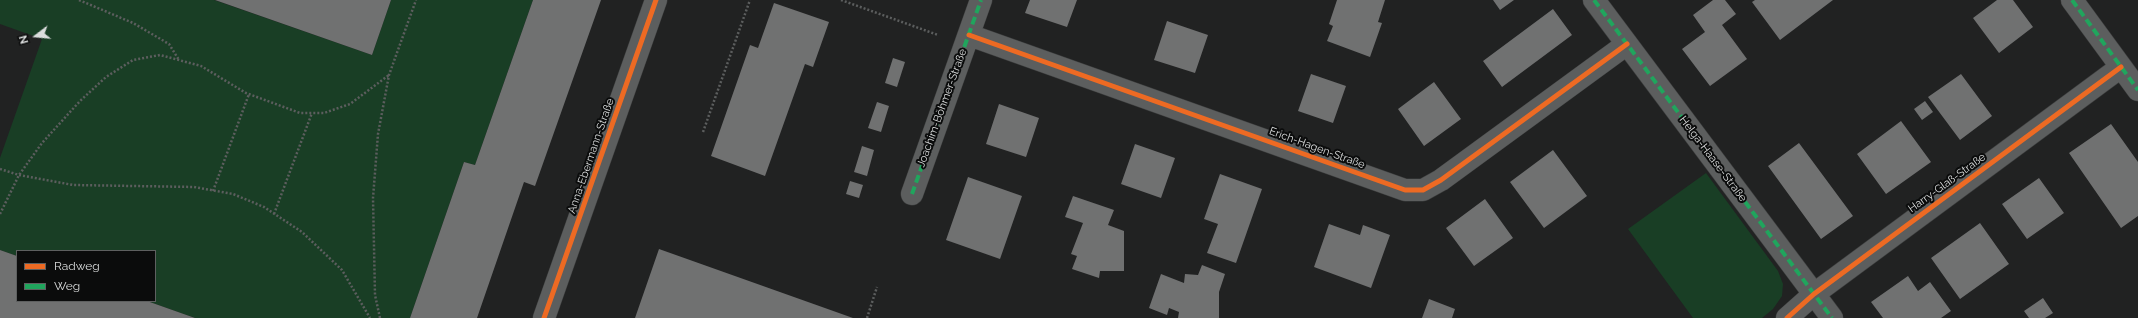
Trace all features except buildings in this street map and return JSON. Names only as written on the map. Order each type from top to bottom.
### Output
[{"type":"street","name":"Anna-Ebermann-Straße","points":[[544,318],[656,0]]},
{"type":"street","name":"Joachim-Böhmer-Straße","points":[[912,194],[981,0]]},
{"type":"street","name":"Helga-Haase-Straße","points":[[1594,0],[1832,318]]},
{"type":"street","points":[[2072,0],[2138,90]]},
{"type":"street","name":"Erich-Hagen-Straße","points":[[967,40],[1405,190],[1424,190],[1441,180],[1627,44]]},
{"type":"street","name":"Harry-Glaß-Straße","points":[[1787,318],[1814,294],[2121,67]]},
{"type":"path","points":[[79,0],[133,23],[169,44],[180,60]]},
{"type":"path","points":[[380,318],[375,295],[373,198],[378,134],[389,75],[416,0]]},
{"type":"path","points":[[703,132],[750,0]]},
{"type":"path","points":[[841,0],[967,40]]},
{"type":"path","points":[[0,214],[19,175],[42,143],[80,101],[106,77],[133,60],[160,55],[201,66],[249,94],[300,113],[324,113],[350,104],[389,75]]},
{"type":"path","points":[[213,191],[249,94]]},
{"type":"path","points":[[274,214],[312,113]]},
{"type":"path","points":[[0,169],[19,175],[73,185],[194,187],[233,194],[264,207],[302,232],[342,270],[370,318]]},
{"type":"path","points":[[867,318],[877,287]]},
{"type":"green space","points":[[0,0],[214,0],[372,55],[391,0],[533,0],[475,165],[464,162],[410,318],[195,318],[150,302],[156,302],[156,250],[16,250],[16,256],[0,250],[0,158],[42,39],[0,24]]},
{"type":"green space","points":[[1706,173],[1778,271],[1783,284],[1782,296],[1773,309],[1762,318],[1693,318],[1628,229]]},
{"type":"marked path","points":[[912,194],[981,0]]},
{"type":"marked path","points":[[1594,0],[1832,318]]},
{"type":"marked path","points":[[2072,0],[2138,90]]},
{"type":"cycle path","points":[[544,318],[656,0]]},
{"type":"cycle path","points":[[969,35],[1405,190],[1423,190],[1441,180],[1627,44]]},
{"type":"cycle path","points":[[1787,318],[1814,294],[2121,67]]}]
